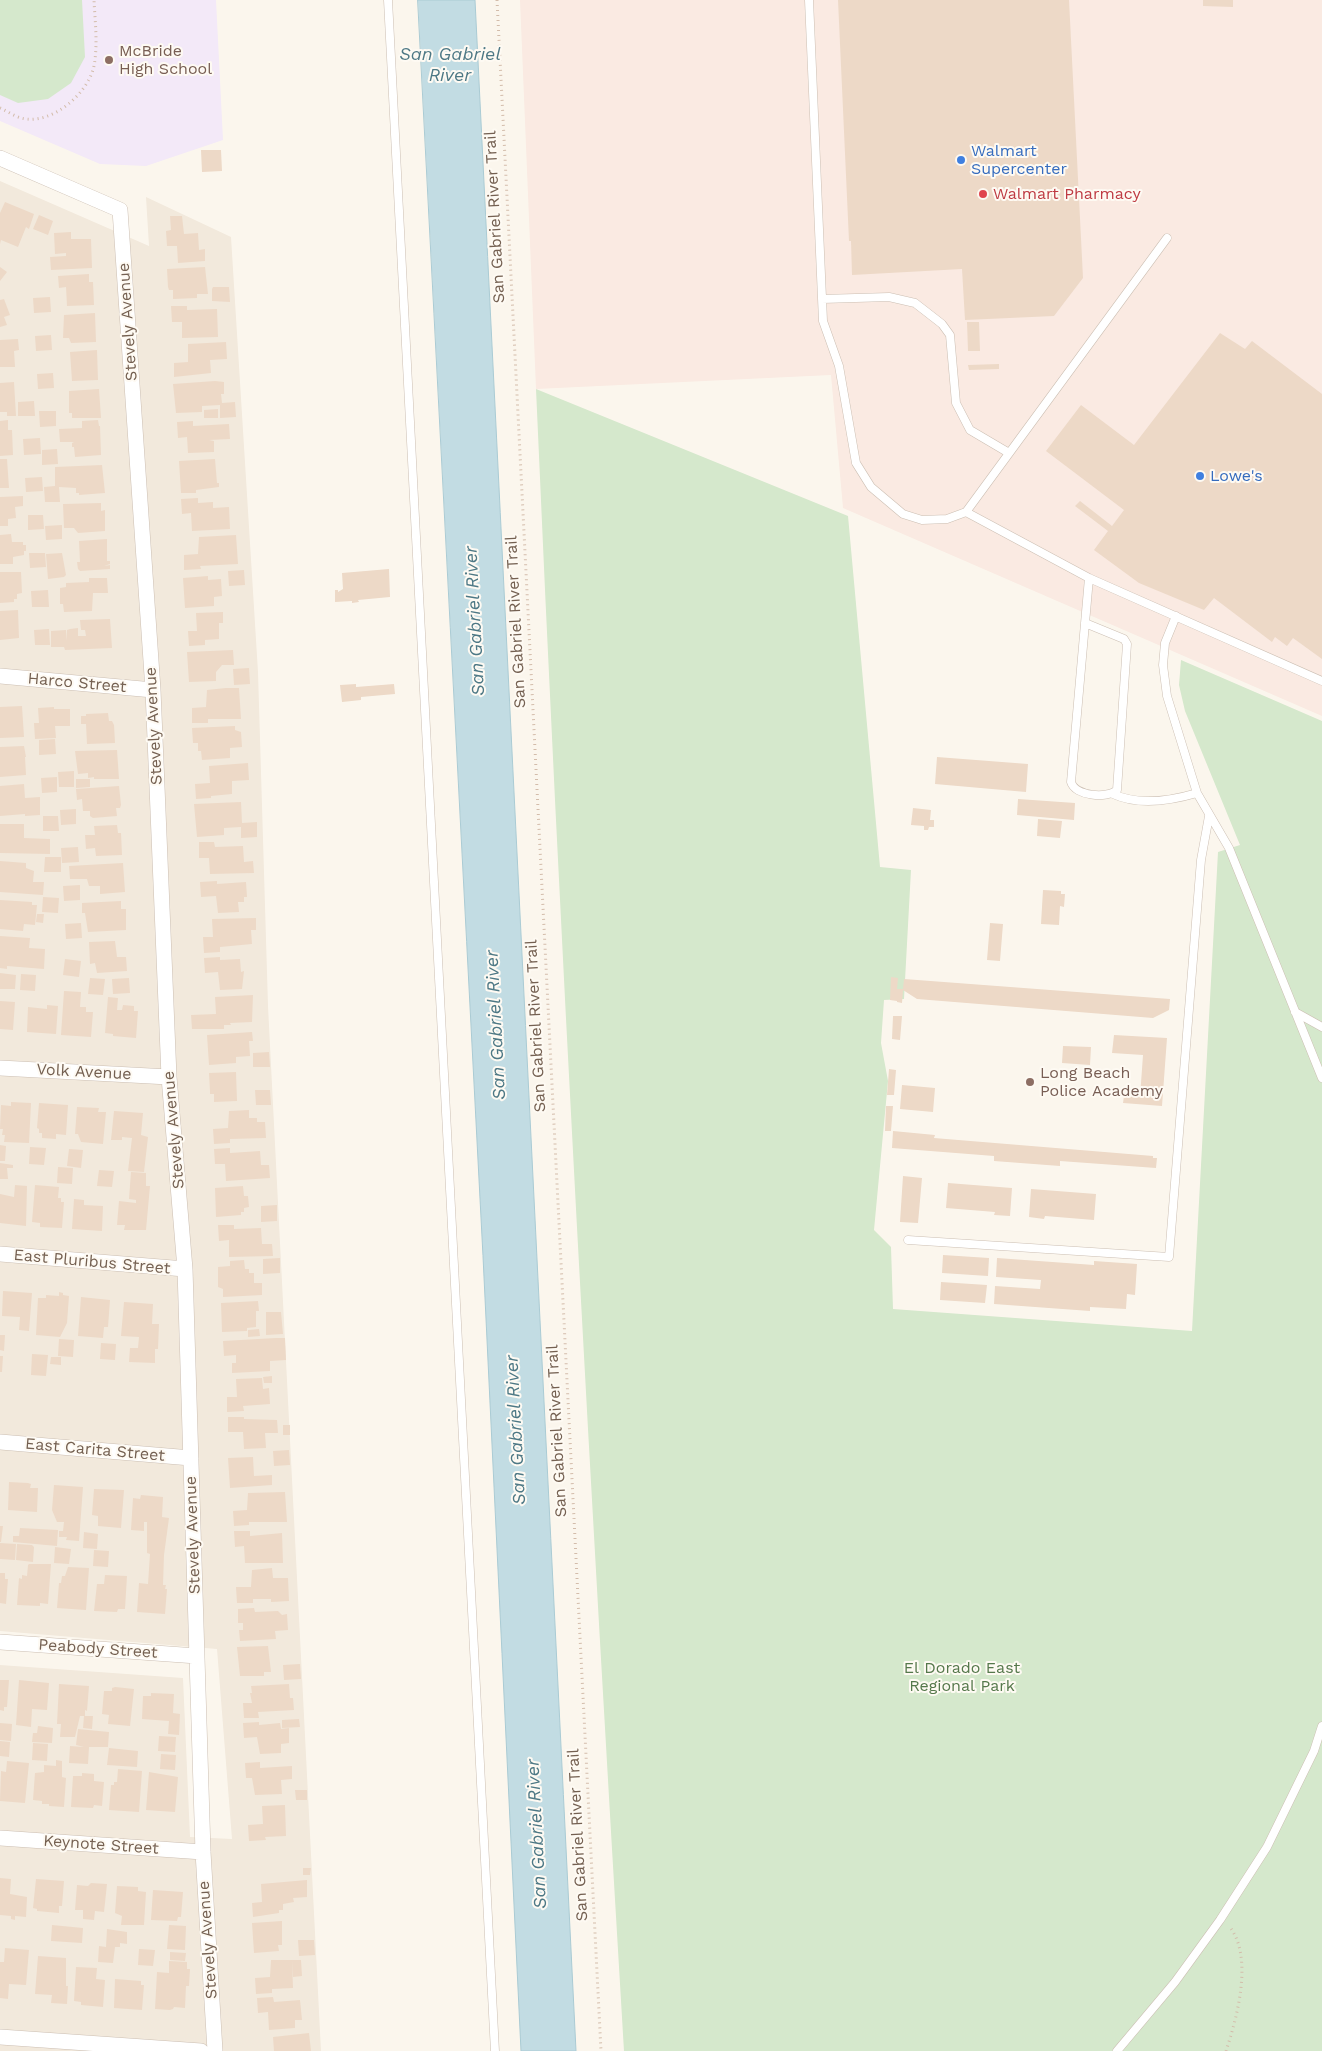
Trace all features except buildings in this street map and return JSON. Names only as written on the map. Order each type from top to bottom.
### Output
[{"type":"street","name":"Stevely Avenue","points":[[0,158],[120,210],[153,690],[169,1077],[185,1269],[203,1852],[216,2051]]},
{"type":"street","name":"Harco Street","points":[[0,676],[153,690]]},
{"type":"street","name":"Volk Avenue","points":[[0,1068],[169,1077]]},
{"type":"street","name":"East Pluribus Street","points":[[0,1254],[185,1269]]},
{"type":"street","name":"East Carita Street","points":[[0,1442],[191,1458]]},
{"type":"street","name":"Peabody Street","points":[[0,1642],[196,1656]]},
{"type":"street","name":"Keynote Street","points":[[0,1838],[203,1852]]},
{"type":"street","points":[[0,2037],[201,2051]]},
{"type":"lane","points":[[388,0],[495,2051]]},
{"type":"lane","points":[[809,0],[822,321],[840,366],[856,463],[871,487],[903,514],[922,520],[947,519],[966,512],[1167,238]]},
{"type":"lane","points":[[822,299],[889,296],[915,303],[942,324],[950,335],[956,403],[970,430],[1009,453]]},
{"type":"lane","points":[[966,512],[1089,578],[1322,681]]},
{"type":"lane","points":[[1089,578],[1071,782],[1073,787],[1080,792],[1113,794],[1124,799],[1137,801],[1175,800],[1197,793]]},
{"type":"lane","points":[[1176,616],[1165,643],[1163,665],[1167,696],[1197,793],[1229,848],[1322,1078]]},
{"type":"lane","points":[[1085,622],[1124,639],[1127,644],[1117,790],[1113,794]]},
{"type":"lane","points":[[908,1240],[1169,1257],[1201,860],[1209,816]]},
{"type":"lane","points":[[1296,1012],[1322,1028]]},
{"type":"lane","points":[[1117,2051],[1175,1982],[1220,1920],[1267,1847],[1314,1752],[1322,1726]]},
{"type":"path","points":[[0,108],[23,118],[43,117],[59,111],[73,102],[93,68],[96,47],[94,0]]},
{"type":"path","name":"San Gabriel River Trail","points":[[497,0],[601,2051]]},
{"type":"path","points":[[1220,1920],[1232,1930],[1243,1968],[1241,1991],[1226,2051]]},
{"type":"shaded area","name":"McBride High School","points":[[0,0],[216,0],[223,140],[146,166],[100,164],[0,121]]},
{"type":"shaded area","points":[[520,0],[1322,0],[1322,716],[843,508],[831,375],[536,389]]},
{"type":"shaded area","points":[[0,181],[149,246],[146,197],[231,237],[258,672],[268,1006],[321,2051],[0,2051],[0,1665],[183,1678],[190,1837],[232,1839],[217,1649],[0,1631]]},
{"type":"green space","points":[[0,0],[82,0],[85,57],[71,83],[48,99],[18,103],[0,95]]},
{"type":"green space","name":"El Dorado East Regional Park","points":[[536,389],[848,516],[880,867],[911,870],[904,999],[884,1000],[881,1043],[888,1081],[874,1230],[891,1247],[893,1309],[1192,1331],[1218,852],[1240,845],[1185,711],[1179,685],[1181,660],[1322,721],[1322,2051],[624,2051],[577,1220]]},
{"type":"water","name":"San Gabriel River","points":[[418,0],[475,0],[576,2051],[521,2051],[483,1256]]},
{"type":"place","name":"McBride High School","points":[[109,60]]},
{"type":"place","name":"Walmart Supercenter","points":[[961,160]]},
{"type":"place","name":"Walmart Pharmacy","points":[[983,194]]},
{"type":"place","name":"Lowe's","points":[[1200,476]]},
{"type":"place","name":"Long Beach Police Academy","points":[[1030,1082]]}]
